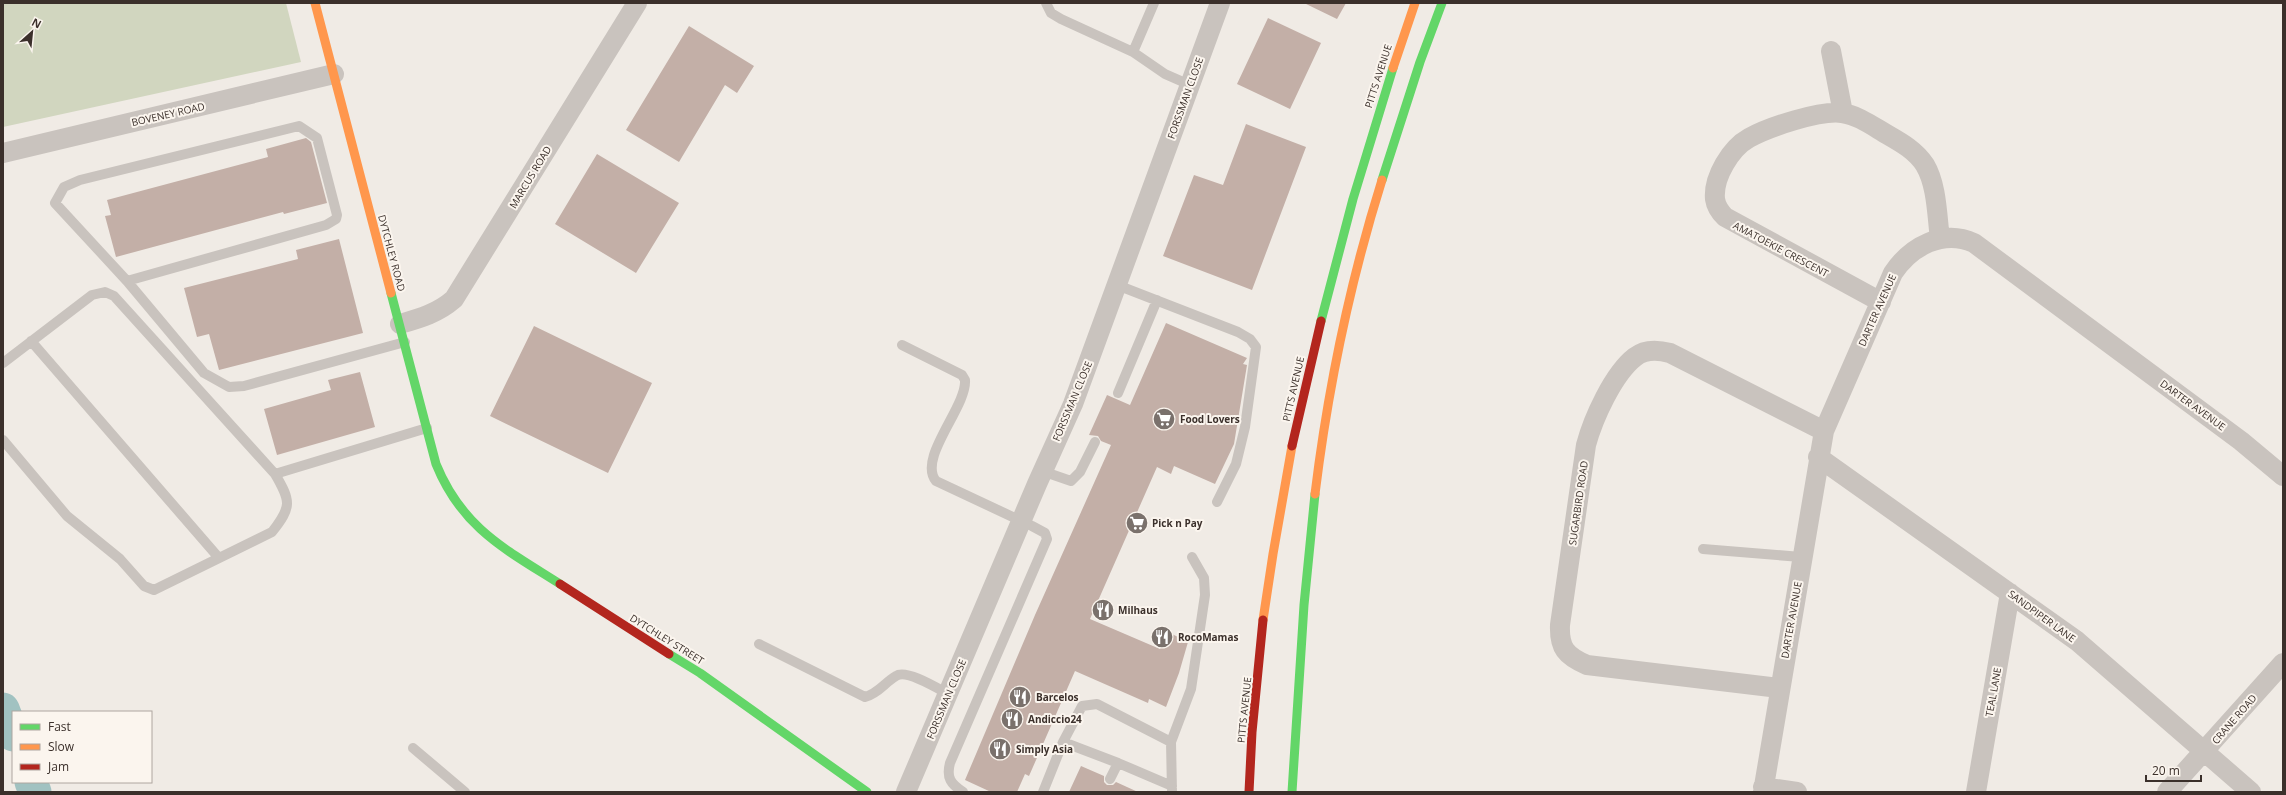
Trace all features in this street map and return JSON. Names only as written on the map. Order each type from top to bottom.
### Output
[{"type":"main road","name":"DYTCHLEY ROAD","points":[[315,3],[436,464],[456,505]]},
{"type":"main road","name":"PITTS AVENUE","points":[[1249,792],[1250,755],[1266,591],[1280,500],[1303,393],[1334,266],[1389,75],[1415,3]]},
{"type":"main road","points":[[1292,792],[1315,492],[1337,355],[1372,207],[1410,85],[1442,3]]},
{"type":"main road","name":"DYTCHLEY STREET","points":[[456,505],[472,523],[493,542],[700,673],[868,792]]},
{"type":"main road","points":[[1243,792],[1250,755]]},
{"type":"street","name":"MARCUS ROAD","points":[[402,333],[442,309],[454,299],[637,3]]},
{"type":"street","name":"FORSSMAN CLOSE","points":[[906,792],[1042,471],[1073,404],[1220,3]]},
{"type":"street","points":[[1831,51],[1844,113]]},
{"type":"street","name":"BOVENEY ROAD","points":[[3,153],[334,74]]},
{"type":"street","name":"AMATOEKIE CRESCENT","points":[[1881,302],[1736,225],[1725,217],[1718,208],[1715,199],[1721,172],[1730,156],[1750,138],[1812,115],[1828,112],[1844,113],[1860,118],[1905,144],[1925,166],[1931,179],[1940,239]]},
{"type":"street","name":"DARTER AVENUE","points":[[1763,789],[1818,457],[1824,431],[1893,273],[1901,261],[1911,252],[1940,239],[1960,237],[1974,243],[2241,441],[2283,476]]},
{"type":"street","name":"SUGARBIRD ROAD","points":[[1779,688],[1587,664],[1576,660],[1565,650],[1560,639],[1560,625],[1586,445],[1591,425],[1599,407],[1627,365],[1636,356],[1661,350],[1670,353],[1824,431]]},
{"type":"street","name":"SANDPIPER LANE","points":[[1818,457],[2077,641],[2251,792]]},
{"type":"street","name":"TEAL LANE","points":[[1976,792],[2010,593]]},
{"type":"street","name":"CRANE ROAD","points":[[2167,792],[2283,663]]},
{"type":"street","points":[[917,768],[919,792]]},
{"type":"street","points":[[1763,789],[1797,792]]},
{"type":"lane","points":[[1046,3],[1051,13],[1061,19],[1133,52],[1165,74],[1190,85]]},
{"type":"lane","points":[[1133,52],[1154,3]]},
{"type":"lane","points":[[127,281],[332,222],[337,215],[317,138],[305,129],[293,126],[80,180],[64,187],[55,203],[127,281],[204,373],[229,387],[244,386],[402,333]]},
{"type":"lane","points":[[1117,285],[1238,332],[1250,339],[1256,347],[1245,427],[1236,464],[1217,502]]},
{"type":"lane","points":[[3,363],[92,295],[105,292],[114,296],[275,474],[286,494],[287,506],[280,521],[272,532],[154,590],[144,586],[120,559],[67,516],[3,440]]},
{"type":"lane","points":[[1118,393],[1157,300]]},
{"type":"lane","points":[[31,341],[219,558]]},
{"type":"lane","points":[[902,345],[962,375],[965,380],[963,393],[934,457],[930,469],[932,476],[943,485],[1045,533],[1047,539],[950,764],[949,779],[963,792]]},
{"type":"lane","points":[[275,474],[427,428]]},
{"type":"lane","points":[[1042,471],[1071,481],[1080,472],[1095,442]]},
{"type":"lane","points":[[1703,549],[1801,557]]},
{"type":"lane","points":[[1063,742],[1118,763],[1172,789],[1171,742],[1191,689],[1205,595],[1204,578],[1192,557]]},
{"type":"lane","points":[[759,644],[865,697],[874,695],[896,675],[905,674],[948,694]]},
{"type":"lane","points":[[1043,792],[1063,742],[1078,710],[1082,706],[1097,704],[1171,742]]},
{"type":"lane","points":[[413,748],[465,792]]},
{"type":"lane","points":[[1110,779],[1118,763]]},
{"type":"green space","points":[[3,3],[286,3],[301,62],[3,127]]},
{"type":"building","points":[[1304,3],[1346,3],[1337,19]]},
{"type":"building","points":[[1268,18],[1321,43],[1290,109],[1237,84]]},
{"type":"building","points":[[689,26],[754,66],[737,93],[725,85],[679,162],[626,130]]},
{"type":"building","points":[[1246,124],[1306,147],[1252,290],[1163,256],[1194,175],[1223,185]]},
{"type":"building","points":[[306,138],[311,142],[327,203],[284,214],[283,212],[116,257],[105,216],[111,215],[107,200],[268,157],[266,149]]},
{"type":"building","points":[[597,154],[679,203],[636,273],[555,224]]},
{"type":"building","points":[[339,239],[363,333],[219,370],[209,334],[197,337],[184,288],[298,259],[296,250]]},
{"type":"building","points":[[1166,323],[1247,358],[1243,364],[1247,365],[1234,444],[1215,484],[1174,466],[1171,474],[1157,467],[1090,619],[1160,649],[1166,631],[1188,642],[1179,673],[1166,707],[1149,699],[1148,703],[1075,671],[1029,776],[1025,774],[1017,792],[991,792],[965,780],[1035,615],[1111,445],[1101,441],[1098,436],[1089,435],[1107,395],[1130,405]]},
{"type":"building","points":[[534,326],[652,383],[608,473],[490,416]]},
{"type":"building","points":[[360,372],[375,427],[277,455],[264,409],[331,390],[328,380]]},
{"type":"building","points":[[1081,766],[1104,776],[1104,782],[1107,785],[1113,785],[1116,782],[1138,792],[1069,792]]},
{"type":"waterway","points":[[3,709],[12,732]]},
{"type":"waterway","points":[[31,783],[35,792]]},
{"type":"traffic: fast","points":[[1382,180],[1420,62],[1442,3]]},
{"type":"traffic: fast","points":[[1321,321],[1353,199],[1393,68]]},
{"type":"traffic: fast","points":[[391,293],[436,464],[447,486],[459,505],[472,521],[487,535],[503,548],[560,584]]},
{"type":"traffic: fast","points":[[1292,792],[1304,605],[1315,494]]},
{"type":"traffic: fast","points":[[669,654],[700,673],[867,792]]},
{"type":"traffic: slow","points":[[315,3],[391,293]]},
{"type":"traffic: slow","points":[[1393,68],[1415,3]]},
{"type":"traffic: slow","points":[[1315,494],[1326,415],[1341,336],[1370,218],[1382,180]]},
{"type":"traffic: slow","points":[[1263,620],[1292,446]]},
{"type":"traffic: jam","points":[[1292,446],[1321,321]]},
{"type":"traffic: jam","points":[[560,584],[669,654]]},
{"type":"traffic: jam","points":[[1249,792],[1252,732],[1263,620]]},
{"type":"place","name":"Food Lovers","points":[[1164,419]]},
{"type":"place","name":"Pick n Pay","points":[[1137,523]]},
{"type":"place","name":"Milhaus","points":[[1103,610]]},
{"type":"place","name":"RocoMamas","points":[[1162,637]]},
{"type":"place","name":"Barcelos","points":[[1020,697]]},
{"type":"place","name":"Andiccio24","points":[[1012,719]]},
{"type":"place","name":"Simply Asia","points":[[1000,749]]}]
